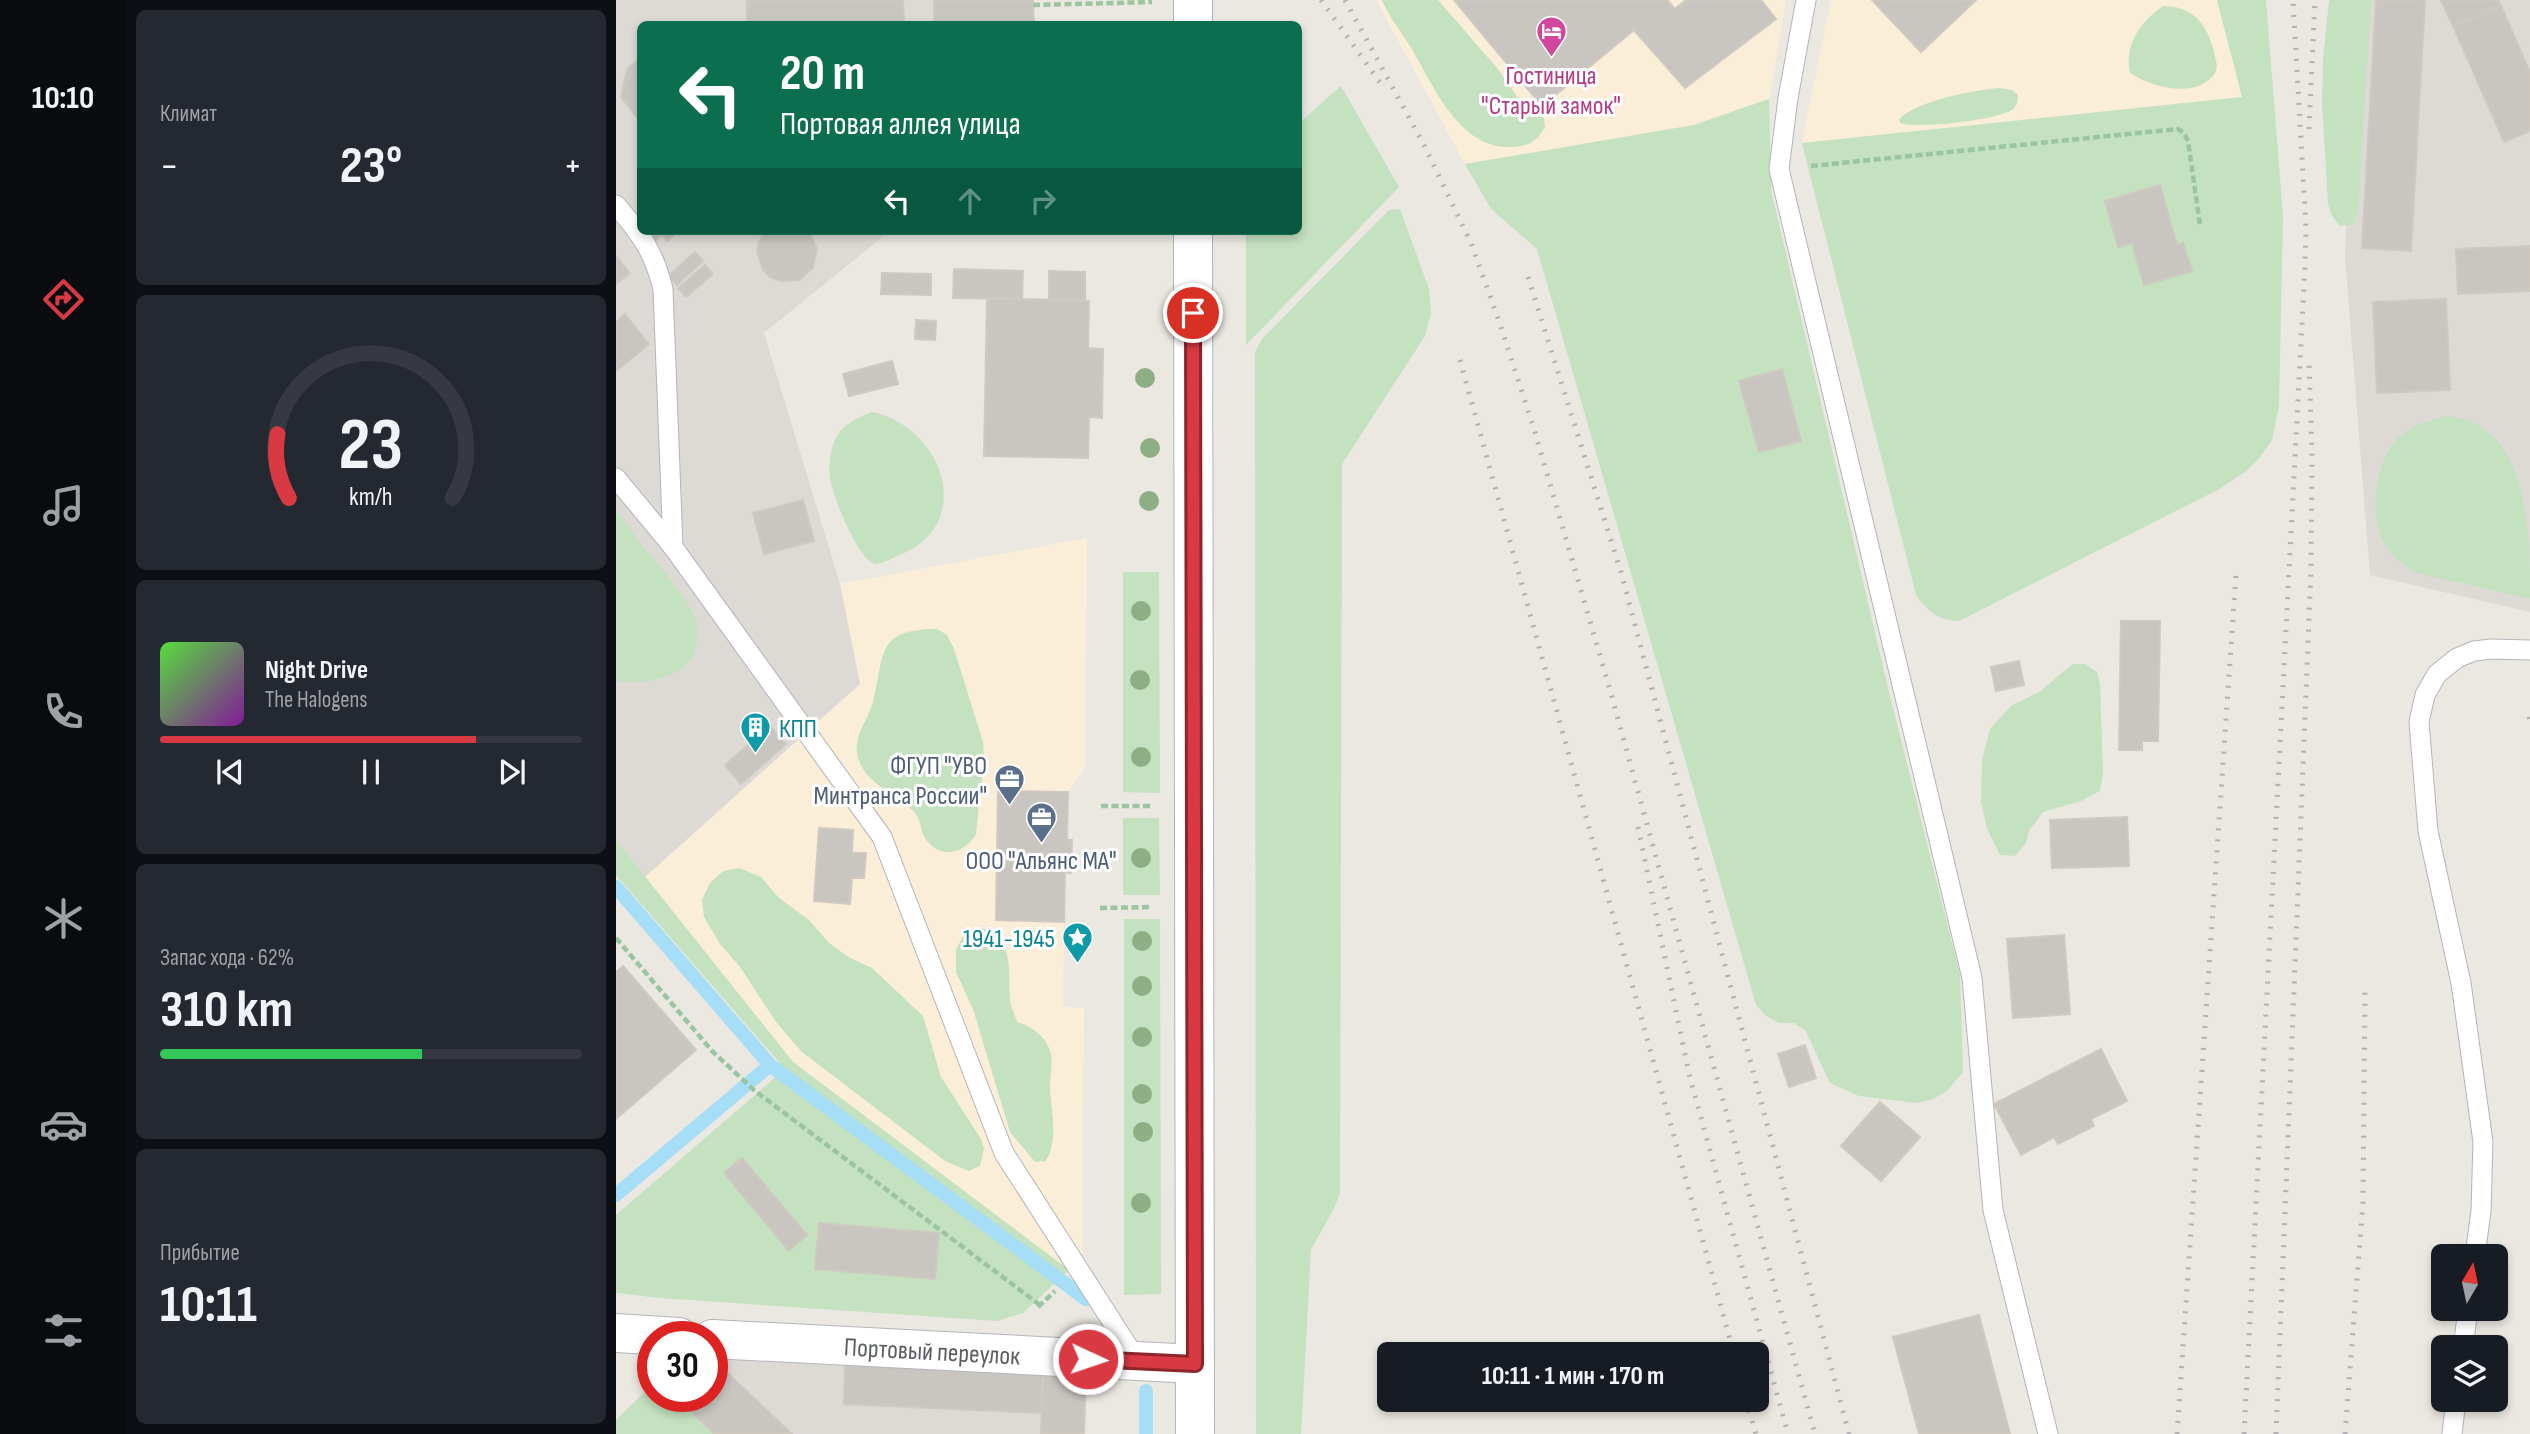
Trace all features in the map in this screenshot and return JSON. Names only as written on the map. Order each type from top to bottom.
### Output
[{"type":"street","points":[[1177,1],[1191,21]]},
{"type":"street","points":[[1193,235],[1195,1434]]},
{"type":"street","points":[[616,1333],[637,1334]]},
{"type":"street","name":"Портовый переулок","points":[[728,1340],[1195,1364]]},
{"type":"lane","points":[[1806,0],[1788,98],[1779,169],[1972,978],[1993,1210],[2048,1434]]},
{"type":"lane","points":[[616,205],[637,229]]},
{"type":"lane","points":[[642,235],[656,262],[663,289],[673,547]]},
{"type":"lane","points":[[616,478],[673,547],[883,837],[1004,1153],[1139,1362]]},
{"type":"lane","points":[[2477,1244],[2481,1211],[2483,1142],[2461,983],[2428,831],[2419,722],[2425,695],[2437,674],[2456,658],[2474,651],[2492,649],[2530,650]]},
{"type":"lane","points":[[2452,1434],[2455,1412]]},
{"type":"path","points":[[1033,5],[1177,1]]},
{"type":"path","points":[[1779,169],[2178,129],[2188,141],[2200,225]]},
{"type":"path","points":[[1101,806],[1155,806]]},
{"type":"path","points":[[1071,856],[1101,857]]},
{"type":"path","points":[[1100,908],[1154,907]]},
{"type":"path","points":[[616,938],[713,1052],[755,1091],[1040,1305],[1059,1287]]},
{"type":"shaded area","points":[[616,0],[1034,0],[1034,21],[637,21],[637,235],[885,235],[764,333],[840,584],[860,684],[645,877],[616,840]]},
{"type":"shaded area","points":[[1376,0],[1786,0],[1769,99],[1694,125],[1465,164]]},
{"type":"shaded area","points":[[1831,0],[2217,0],[2242,97],[1802,143]]},
{"type":"shaded area","points":[[2355,0],[2530,0],[2530,612],[2370,575],[2345,257]]},
{"type":"shaded area","points":[[1087,538],[1085,768],[1068,792],[1067,840],[1072,840],[1071,873],[1065,873],[1063,1007],[1084,1008],[1082,1259],[1069,1270],[793,1062],[645,877],[860,684],[840,584]]},
{"type":"shaded area","points":[[728,1356],[1086,1371],[1084,1434],[714,1434],[691,1412],[728,1412]]},
{"type":"green space","points":[[1382,0],[1438,0],[1497,68],[1521,102],[1544,118],[1545,127],[1538,137],[1522,146],[1492,145],[1462,126],[1438,95]]},
{"type":"green space","points":[[2217,0],[2266,0],[2283,216],[2279,406],[2272,440],[2245,472],[2219,489],[1959,621],[1939,617],[1916,595],[1802,143],[2242,97]]},
{"type":"green space","points":[[2329,0],[2371,0],[2358,211],[2353,224],[2340,226],[2332,216],[2328,204],[2322,103]]},
{"type":"green space","points":[[2163,6],[2183,9],[2203,25],[2211,42],[2217,68],[2207,81],[2186,89],[2174,88],[2150,83],[2130,73],[2129,53],[2136,35],[2147,19]]},
{"type":"green space","points":[[1341,86],[1399,187],[1246,345],[1246,235],[1302,235],[1302,120]]},
{"type":"green space","points":[[1999,88],[2012,90],[2018,95],[2015,107],[2003,114],[1940,124],[1900,123],[1899,119],[1907,113],[1932,102]]},
{"type":"green space","points":[[1769,99],[1771,190],[1888,688],[1960,975],[1963,1072],[1947,1091],[1933,1099],[1917,1103],[1859,1096],[1830,1083],[1805,1030],[1794,1023],[1779,1023],[1766,1016],[1756,1005],[1537,249],[1491,209],[1465,164],[1694,125]]},
{"type":"green space","points":[[1400,209],[1429,289],[1431,313],[1425,336],[1342,464],[1340,1193],[1311,1250],[1301,1434],[1256,1434],[1255,352],[1262,339],[1389,210]]},
{"type":"green space","points":[[872,412],[897,421],[918,437],[933,457],[942,479],[943,502],[937,523],[922,542],[877,564],[862,553],[855,541],[836,498],[829,473],[832,451],[840,431]]},
{"type":"green space","points":[[2446,416],[2474,423],[2495,438],[2509,459],[2520,485],[2526,514],[2530,599],[2417,573],[2397,559],[2382,539],[2376,517],[2376,493],[2385,457],[2395,441],[2407,431]]},
{"type":"green space","points":[[616,510],[679,591],[697,624],[694,653],[687,663],[678,671],[655,680],[616,681]]},
{"type":"green space","points":[[1123,572],[1159,572],[1160,793],[1123,792]]},
{"type":"green space","points":[[937,629],[947,635],[954,649],[983,742],[984,758],[976,834],[965,846],[952,852],[944,852],[931,845],[923,835],[917,815],[868,775],[858,758],[857,750],[859,736],[873,702],[886,648],[903,634]]},
{"type":"green space","points":[[2073,664],[2085,664],[2097,672],[2100,684],[2103,773],[2100,791],[2081,801],[2043,812],[2029,831],[2026,843],[2015,856],[2000,855],[1987,829],[1981,801],[1982,760],[1990,729],[2011,706],[2039,692]]},
{"type":"green space","points":[[1123,818],[1159,818],[1160,895],[1123,895]]},
{"type":"green space","points":[[616,840],[793,1062],[1069,1270],[1023,1313],[997,1321],[616,1293],[616,1215],[785,1069],[616,875]]},
{"type":"green space","points":[[739,868],[761,877],[779,898],[809,920],[829,943],[850,958],[872,968],[923,1016],[941,1077],[981,1139],[984,1149],[980,1166],[969,1171],[945,1161],[802,1052],[776,1022],[704,917],[702,900],[710,883],[723,871]]},
{"type":"green space","points":[[1124,919],[1160,919],[1161,1294],[1124,1295]]},
{"type":"green space","points":[[982,928],[1000,939],[1005,948],[1010,1000],[1017,1022],[1038,1034],[1051,1054],[1053,1134],[1046,1161],[1035,1162],[1010,1132],[973,1009],[956,972],[956,950],[963,936],[968,930]]},
{"type":"green space","points":[[637,1400],[637,1412],[691,1412],[714,1434],[616,1434],[616,1420]]},
{"type":"building","points":[[747,0],[903,0],[904,21],[747,21]]},
{"type":"building","points":[[934,0],[1033,0],[1034,21],[934,21]]},
{"type":"building","name":"Гостиница \"Старый замок\"","points":[[1454,0],[1667,0],[1675,9],[1686,0],[1761,0],[1776,19],[1685,88],[1634,30],[1542,106]]},
{"type":"building","points":[[1872,0],[1976,0],[1921,52]]},
{"type":"building","points":[[2376,0],[2425,0],[2411,251],[2362,248]]},
{"type":"building","points":[[2441,0],[2498,0],[2501,6],[2453,26]]},
{"type":"building","points":[[2501,6],[2530,72],[2530,131],[2504,142],[2453,26]]},
{"type":"building","points":[[637,61],[637,117],[621,97],[627,69]]},
{"type":"building","points":[[2160,185],[2177,245],[2183,243],[2192,271],[2144,285],[2132,243],[2118,247],[2105,201]]},
{"type":"building","points":[[662,235],[674,235],[667,241]]},
{"type":"building","points":[[764,235],[810,235],[817,249],[813,268],[799,280],[780,281],[770,277],[763,270],[757,251]]},
{"type":"building","points":[[2530,246],[2530,291],[2458,294],[2456,249]]},
{"type":"building","points":[[695,252],[703,261],[677,285],[669,275]]},
{"type":"building","points":[[616,256],[630,273],[616,284]]},
{"type":"building","points":[[705,265],[713,274],[686,297],[678,288]]},
{"type":"building","points":[[954,269],[1023,271],[1022,299],[953,298]]},
{"type":"building","points":[[1049,271],[1085,272],[1085,301],[1049,300]]},
{"type":"building","points":[[882,273],[931,274],[931,295],[881,294]]},
{"type":"building","points":[[987,298],[1089,301],[1088,348],[1103,349],[1102,418],[1089,417],[1088,458],[984,456]]},
{"type":"building","points":[[2446,299],[2450,390],[2377,393],[2373,302]]},
{"type":"building","points":[[625,314],[649,344],[616,371],[616,322]]},
{"type":"building","points":[[916,320],[936,321],[935,340],[915,339]]},
{"type":"building","points":[[892,361],[898,384],[849,396],[843,374]]},
{"type":"building","points":[[1782,369],[1801,441],[1759,452],[1739,381]]},
{"type":"building","points":[[803,500],[814,541],[764,554],[753,513]]},
{"type":"building","points":[[2121,621],[2160,621],[2158,741],[2142,741],[2142,750],[2119,750]]},
{"type":"building","points":[[2019,661],[2024,685],[1996,691],[1991,667]]},
{"type":"building","name":"КПП","points":[[770,726],[786,744],[741,784],[725,765]]},
{"type":"building","points":[[998,791],[1068,792],[1067,840],[1072,840],[1071,873],[1065,872],[1064,922],[996,920]]},
{"type":"building","points":[[2127,817],[2129,866],[2052,868],[2050,820]]},
{"type":"building","points":[[819,828],[853,830],[852,853],[866,853],[864,878],[852,878],[850,904],[814,901]]},
{"type":"building","points":[[2064,935],[2070,1014],[2013,1018],[2007,939]]},
{"type":"building","points":[[623,966],[696,1050],[616,1119],[616,972]]},
{"type":"building","points":[[1805,1045],[1816,1078],[1789,1087],[1778,1054]]},
{"type":"building","points":[[2101,1049],[2127,1101],[2091,1119],[2094,1126],[2058,1144],[2054,1137],[2021,1155],[1994,1104]]},
{"type":"building","points":[[1880,1102],[1920,1137],[1881,1181],[1841,1146]]},
{"type":"building","points":[[742,1158],[807,1235],[789,1251],[724,1173]]},
{"type":"building","points":[[819,1223],[939,1233],[935,1279],[815,1269]]},
{"type":"building","points":[[1979,1315],[2010,1434],[1919,1434],[1893,1337]]},
{"type":"building","points":[[845,1362],[1043,1370],[1042,1413],[844,1404]]},
{"type":"building","points":[[1043,1370],[1086,1371],[1084,1434],[1041,1434]]},
{"type":"building","points":[[728,1373],[792,1434],[714,1434],[691,1412],[728,1412]]},
{"type":"waterway","points":[[616,887],[770,1065],[1086,1299]]},
{"type":"waterway","points":[[616,1195],[770,1065]]},
{"type":"waterway","points":[[1146,1391],[1146,1434]]},
{"type":"railway","points":[[1321,0],[1384,88]]},
{"type":"railway","points":[[1345,0],[1424,145],[1471,243],[1499,321],[1534,429],[1610,690],[1815,1434]]},
{"type":"railway","points":[[2244,1434],[2305,265],[2306,227],[2293,0]]},
{"type":"railway","points":[[2309,129],[2315,0]]},
{"type":"railway","points":[[1528,277],[1621,572],[1849,1434]]},
{"type":"railway","points":[[1460,360],[1731,1342]]},
{"type":"railway","points":[[2276,1434],[2311,569],[2312,453],[2309,363]]},
{"type":"railway","points":[[2177,1434],[2236,574]]},
{"type":"railway","points":[[2529,717],[2530,722]]},
{"type":"railway","points":[[1638,827],[1689,1074],[1788,1434]]},
{"type":"railway","points":[[2345,1434],[2363,1202],[2365,992]]},
{"type":"railway","points":[[1750,1412],[1756,1434]]},
{"type":"place","name":"Гостиница \"Старый замок\"","points":[[1551,59]]},
{"type":"place","name":"КПП","points":[[756,755]]},
{"type":"place","name":"ФГУП \"УВО Минтранса России\"","points":[[1010,807]]},
{"type":"place","name":"ООО \"Альянс МА\"","points":[[1041,844]]},
{"type":"place","name":"1941-1945","points":[[1078,965]]},
{"type":"route","points":[[1088,1359],[1195,1364],[1193,313]]}]
